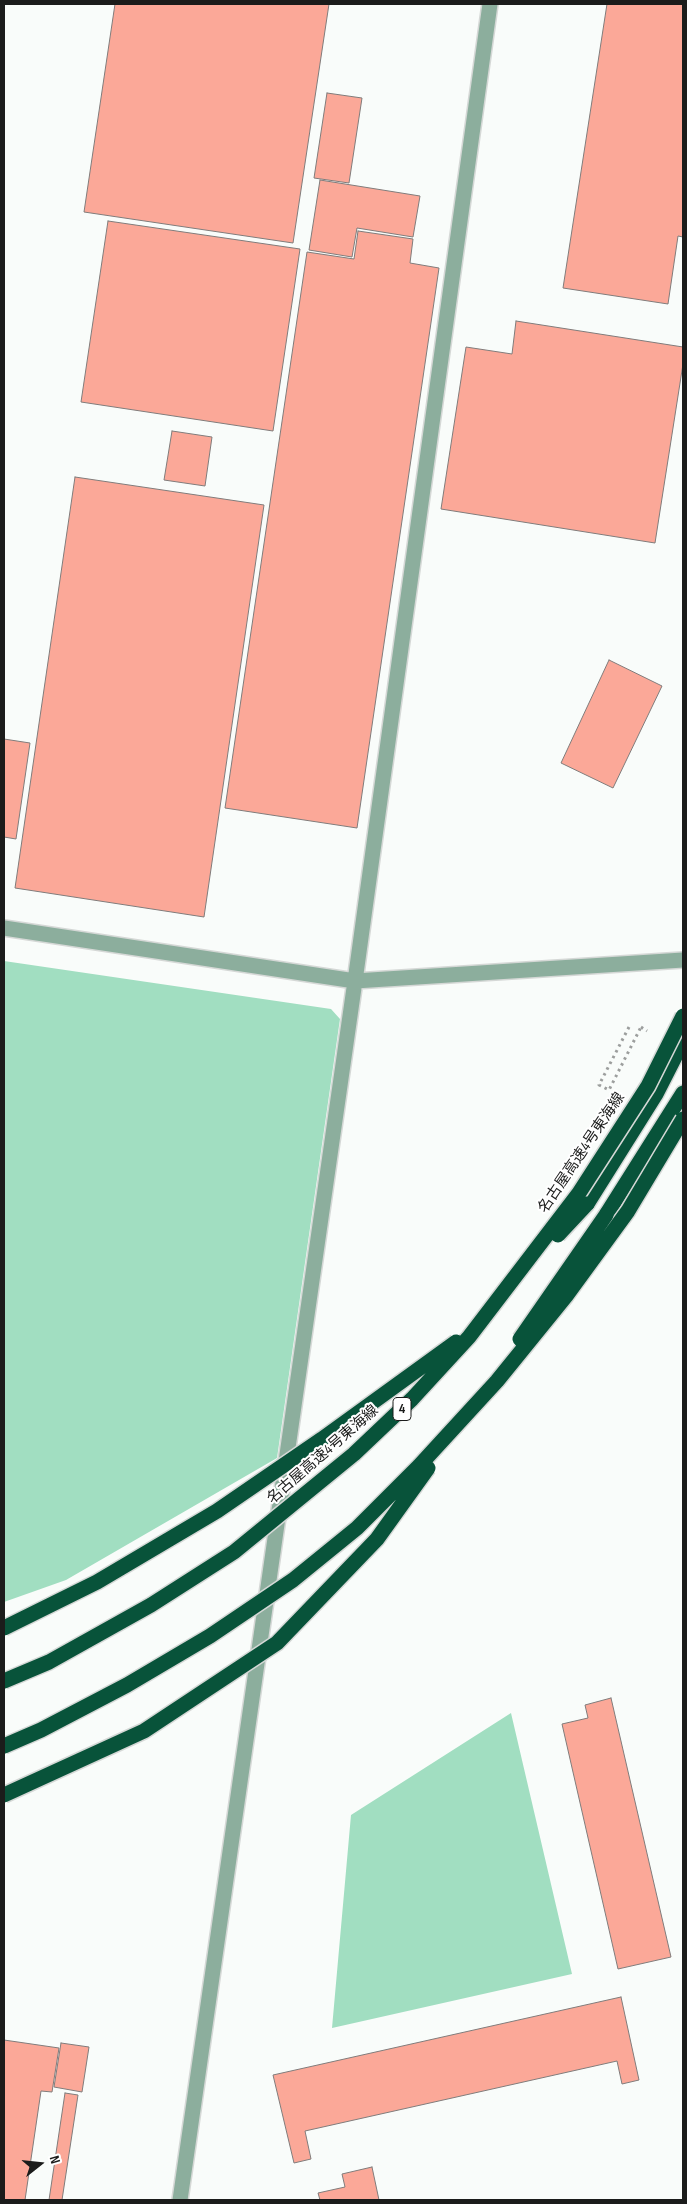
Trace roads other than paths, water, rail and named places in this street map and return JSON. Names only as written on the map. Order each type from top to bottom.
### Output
[{"type":"highway","name":"名古屋高速4号東海線","points":[[4,1681],[49,1662],[142,1610],[234,1552],[354,1454],[412,1399],[469,1337],[579,1193],[648,1086],[683,1016]]},
{"type":"highway","points":[[4,1628],[97,1582],[216,1511],[322,1439],[463,1336],[587,1204],[656,1094],[683,1041]]},
{"type":"highway","points":[[4,1795],[144,1731],[277,1643],[377,1539],[606,1216],[683,1093]]},
{"type":"highway","points":[[4,1746],[41,1730],[128,1685],[210,1636],[293,1580],[357,1528],[419,1466],[497,1381],[566,1296],[628,1211],[683,1119]]},
{"type":"street","points":[[180,2200],[355,981],[490,4]]},
{"type":"street","points":[[4,928],[355,981],[683,960]]}]
